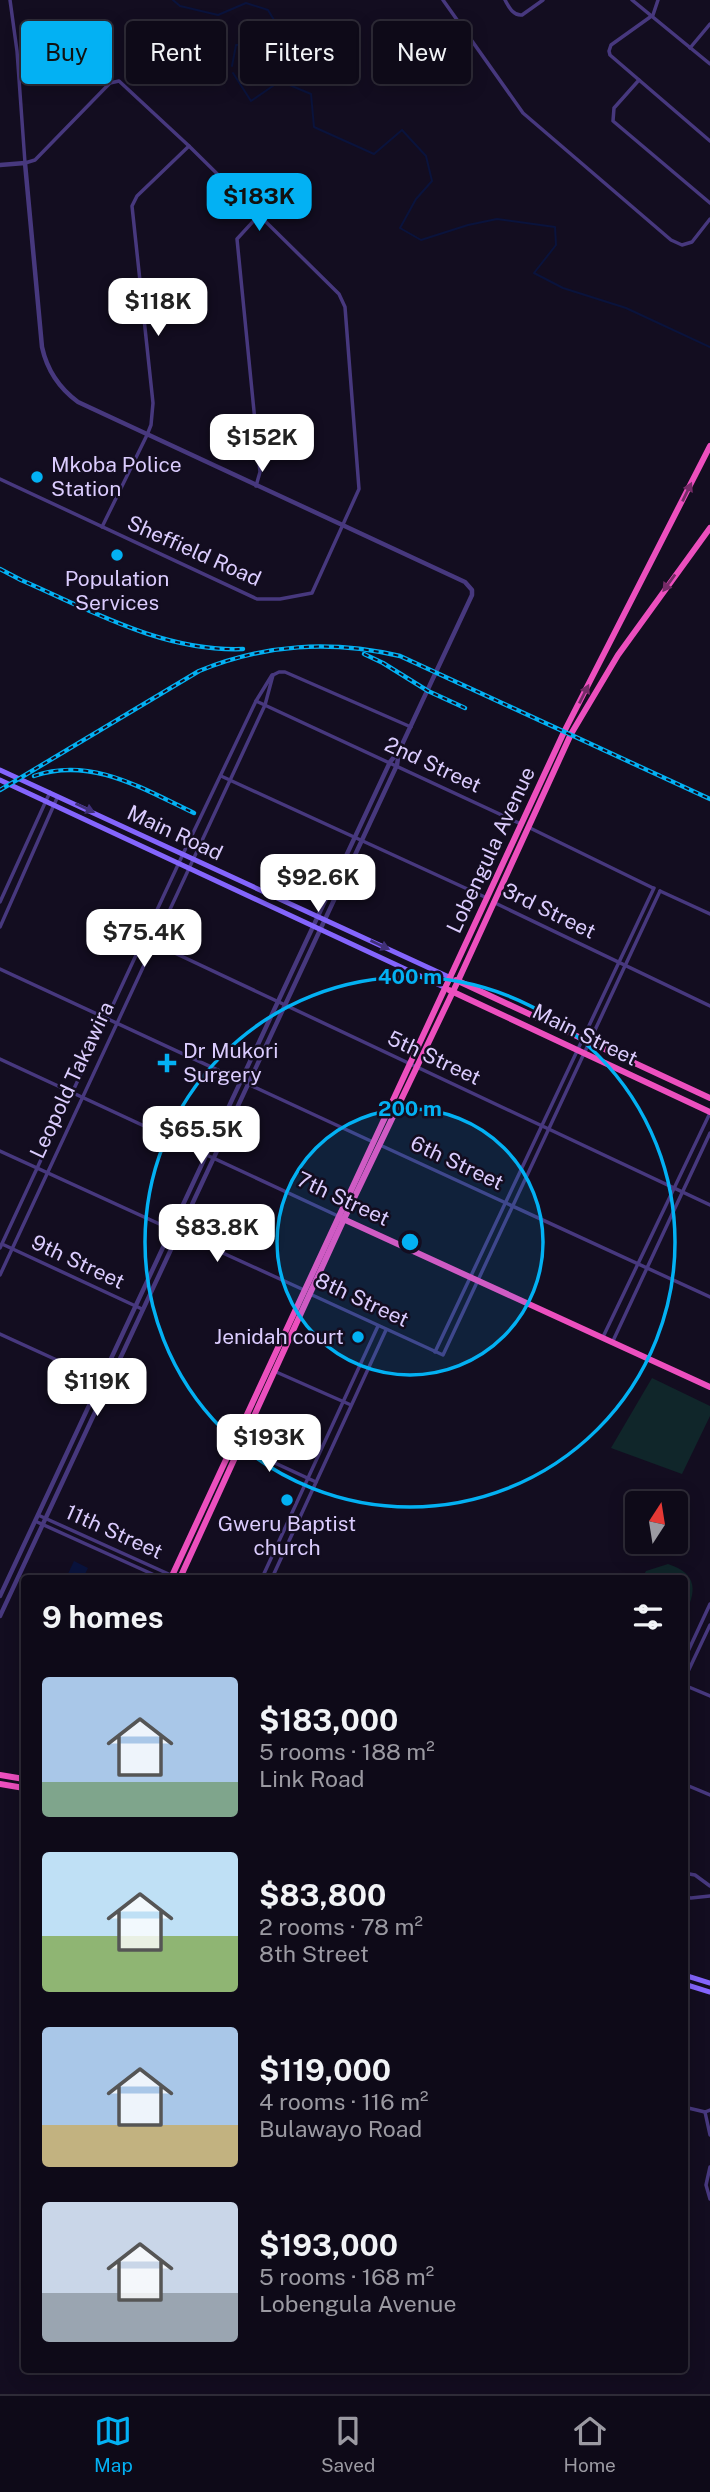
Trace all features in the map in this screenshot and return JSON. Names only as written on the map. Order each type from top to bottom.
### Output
[{"type":"highway","name":"Lobengula Avenue","points":[[176,1575],[491,900],[564,732],[710,446]]},
{"type":"highway","name":"Lobengula Avenue","points":[[525,825],[571,734],[600,684],[645,616],[710,528]]},
{"type":"highway","name":"Main Street","points":[[454,979],[710,1098]]},
{"type":"highway","name":"Main Street","points":[[449,990],[710,1112]]},
{"type":"highway","points":[[499,1014],[505,1002]]},
{"type":"highway","points":[[535,1031],[541,1019]]},
{"type":"highway","points":[[623,1073],[631,1060]]},
{"type":"highway","points":[[667,1094],[674,1080]]},
{"type":"highway","name":"7th Street","points":[[342,1218],[710,1388]]},
{"type":"highway","points":[[0,1775],[21,1778]]},
{"type":"highway","points":[[0,1784],[21,1788]]},
{"type":"main road","name":"Main Road","points":[[0,770],[454,979]]},
{"type":"main road","name":"Main Road","points":[[0,780],[449,990]]},
{"type":"main road","points":[[110,831],[115,823]]},
{"type":"main road","points":[[688,1976],[710,1983]]},
{"type":"main road","points":[[688,1985],[710,1992]]},
{"type":"street","points":[[0,1596],[135,1306],[214,1158],[314,927],[322,918],[362,842],[397,765],[400,751],[472,595],[472,590],[465,582],[147,435],[68,395],[48,368],[42,347],[17,51],[10,0]]},
{"type":"street","points":[[443,0],[523,113],[671,240],[682,246],[692,242],[710,219]]},
{"type":"street","points":[[505,0],[518,16],[543,0]]},
{"type":"street","points":[[632,0],[710,64]]},
{"type":"street","points":[[658,0],[653,15],[609,47],[610,55],[710,141]]},
{"type":"street","points":[[690,48],[710,24]]},
{"type":"street","points":[[639,80],[614,108],[611,117],[613,121],[710,203]]},
{"type":"street","points":[[0,164],[35,160],[114,82],[123,83],[339,293],[345,307],[359,489],[343,526]]},
{"type":"street","points":[[102,527],[151,425],[153,403],[132,206],[137,196],[189,146]]},
{"type":"street","points":[[256,485],[260,472],[237,239],[259,215]]},
{"type":"street","name":"Sheffield Road","points":[[0,479],[257,599],[280,599],[312,593],[343,526]]},
{"type":"street","points":[[273,675],[285,672],[411,727]]},
{"type":"street","name":"Leopold Takawira","points":[[1,1245],[256,701],[273,675]]},
{"type":"street","name":"Leopold Takawira","points":[[0,1275],[265,705],[273,675]]},
{"type":"street","name":"2nd Street","points":[[256,701],[710,914]]},
{"type":"street","points":[[281,1004],[321,930],[322,918],[355,839],[390,762],[400,751]]},
{"type":"street","name":"3rd Street","points":[[221,776],[491,900],[710,1006]]},
{"type":"street","points":[[0,902],[50,792]]},
{"type":"street","points":[[0,927],[58,796]]},
{"type":"street","points":[[11,878],[20,882]]},
{"type":"street","points":[[435,1352],[654,888]]},
{"type":"street","points":[[479,1280],[660,891]]},
{"type":"street","name":"5th Street","points":[[145,939],[710,1205]]},
{"type":"street","name":"6th Street","points":[[0,969],[710,1297]]},
{"type":"street","name":"7th Street","points":[[0,1059],[342,1218]]},
{"type":"street","points":[[0,1616],[142,1309],[207,1155],[245,1082]]},
{"type":"street","points":[[603,1339],[710,1112]]},
{"type":"street","points":[[612,1343],[710,1133]]},
{"type":"street","name":"8th Street","points":[[0,1151],[443,1356],[479,1280]]},
{"type":"street","name":"9th Street","points":[[1,1245],[142,1309]]},
{"type":"street","points":[[263,1575],[378,1326]]},
{"type":"street","points":[[272,1575],[386,1330]]},
{"type":"street","points":[[0,1334],[107,1383]]},
{"type":"street","points":[[272,1370],[351,1405]]},
{"type":"street","points":[[327,1440],[334,1443]]},
{"type":"street","points":[[237,1445],[316,1482]]},
{"type":"street","name":"11th Street","points":[[38,1515],[44,1521],[155,1575]]},
{"type":"street","name":"11th Street","points":[[35,1521],[44,1521],[168,1575]]},
{"type":"street","points":[[276,1549],[283,1553]]},
{"type":"street","points":[[688,1651],[710,1604]]},
{"type":"street","points":[[688,1673],[710,1625]]},
{"type":"street","points":[[688,1684],[710,1696]]},
{"type":"street","points":[[688,1786],[710,1795]]},
{"type":"street","points":[[688,1874],[695,1875],[710,1886]]},
{"type":"street","points":[[688,1898],[710,1896]]},
{"type":"street","points":[[688,2108],[707,2111],[710,2135]]},
{"type":"street","points":[[710,2167],[706,2185],[710,2199]]},
{"type":"green space","points":[[652,1378],[710,1406],[710,1416],[682,1474],[611,1448]]},
{"type":"green space","points":[[668,1564],[687,1575],[644,1575],[646,1571]]},
{"type":"green space","points":[[688,1576],[693,1591],[688,1606]]},
{"type":"shaded area","points":[[74,1561],[88,1568],[84,1575],[67,1575]]},
{"type":"waterway","points":[[173,0],[180,6],[218,15],[246,3],[268,10],[280,30],[270,43],[236,45],[232,66]]},
{"type":"waterway","points":[[233,73],[251,101],[280,81],[311,94],[314,127],[374,154],[402,130],[426,156],[432,181],[416,199],[400,228],[421,240],[497,219],[555,227],[556,245],[534,273],[563,288],[626,308],[710,347]]},
{"type":"railway","points":[[0,569],[102,616],[157,637],[185,644],[243,649]]},
{"type":"railway","points":[[0,790],[199,671],[273,650],[323,647],[400,656],[710,799]]},
{"type":"railway","points":[[364,654],[428,691],[465,708]]},
{"type":"railway","points":[[34,776],[55,771],[96,773],[136,785],[194,813]]},
{"type":"place","name":"Mkoba Police Station","points":[[37,477]]},
{"type":"place","name":"Population Services","points":[[117,555]]},
{"type":"place","name":"Dr Mukori Surgery","points":[[167,1063]]},
{"type":"place","name":"Jenidah court","points":[[358,1337]]},
{"type":"place","name":"Gweru Baptist church","points":[[287,1500]]}]
